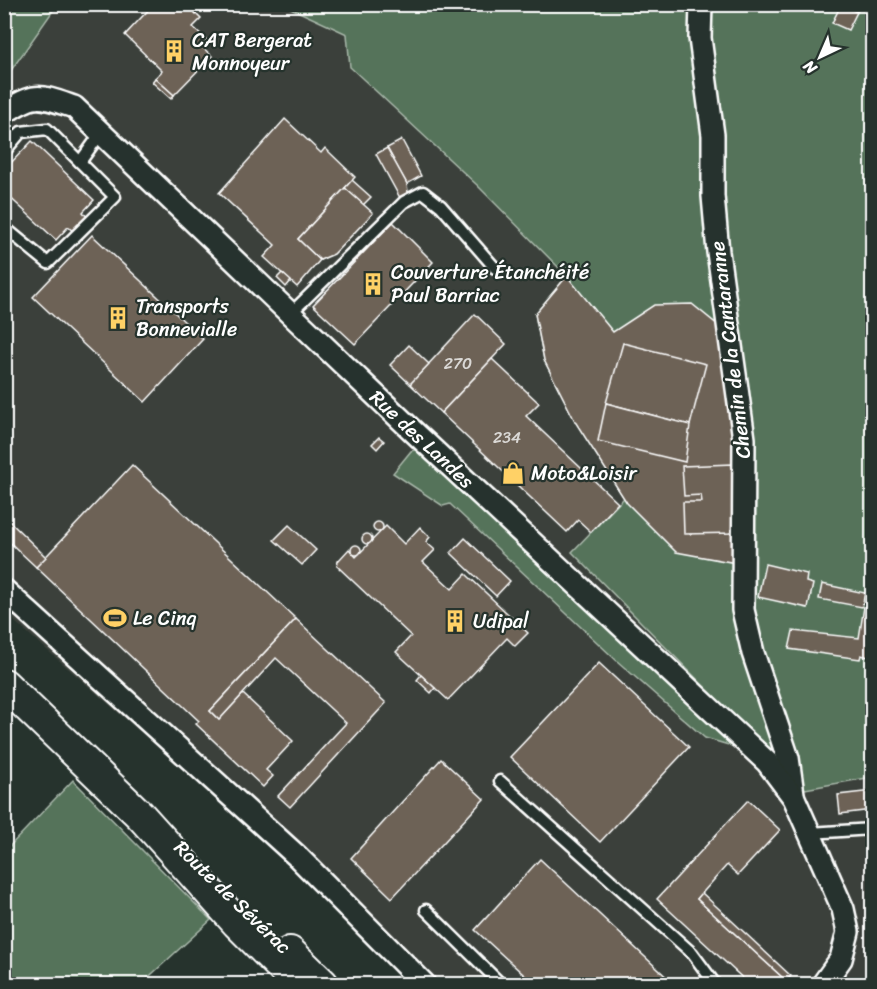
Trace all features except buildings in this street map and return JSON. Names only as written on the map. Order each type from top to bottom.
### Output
[{"type":"main road","name":"Route de Sévérac","points":[[4,684],[140,815],[237,922],[302,980]]},
{"type":"main road","name":"Route de Sévérac","points":[[266,942],[302,980]]},
{"type":"street","name":"Chemin de la Cantaranne","points":[[701,4],[700,38],[713,135],[713,196],[718,252],[744,439],[743,610],[746,631],[788,758],[794,798]]},
{"type":"street","name":"Rue des Landes","points":[[4,113],[32,97],[53,100],[74,107],[290,314],[767,762],[794,798],[843,909],[848,932],[841,959],[823,984]]},
{"type":"street","points":[[4,590],[297,856],[424,984]]},
{"type":"lane","points":[[4,153],[21,132],[46,129],[115,197],[48,263],[4,227]]},
{"type":"lane","points":[[80,162],[101,133]]},
{"type":"lane","points":[[290,314],[404,201],[423,192],[441,206],[495,268]]},
{"type":"lane","points":[[500,781],[692,952],[715,984]]},
{"type":"lane","points":[[810,833],[873,830]]},
{"type":"lane","points":[[426,910],[501,984]]},
{"type":"shaded area","points":[[57,5],[284,5],[347,34],[477,185],[567,276],[544,360],[576,423],[625,498],[572,552],[804,789],[872,777],[872,984],[410,984],[360,931],[203,787],[5,613],[5,79]]},
{"type":"green space","points":[[4,5],[57,5],[5,79]]},
{"type":"green space","points":[[284,5],[872,5],[872,777],[805,789],[572,552],[624,498],[576,423],[544,360],[535,314],[567,276],[477,185],[350,67],[347,34]]},
{"type":"green space","points":[[418,449],[732,746],[705,738],[617,661],[450,504],[443,506],[393,473],[411,451]]},
{"type":"green space","points":[[73,780],[211,920],[141,984],[5,984],[5,851]]},
{"type":"place","name":"CAT Bergerat Monnoyeur","points":[[174,51]]},
{"type":"place","name":"Couverture Étanchéité Paul Barriac","points":[[373,284]]},
{"type":"place","name":"Transports Bonnevialle","points":[[118,318]]},
{"type":"place","name":"Moto&Loisir","points":[[513,473]]},
{"type":"place","name":"Le Cinq","points":[[115,618]]},
{"type":"place","name":"Udipal","points":[[455,621]]}]
